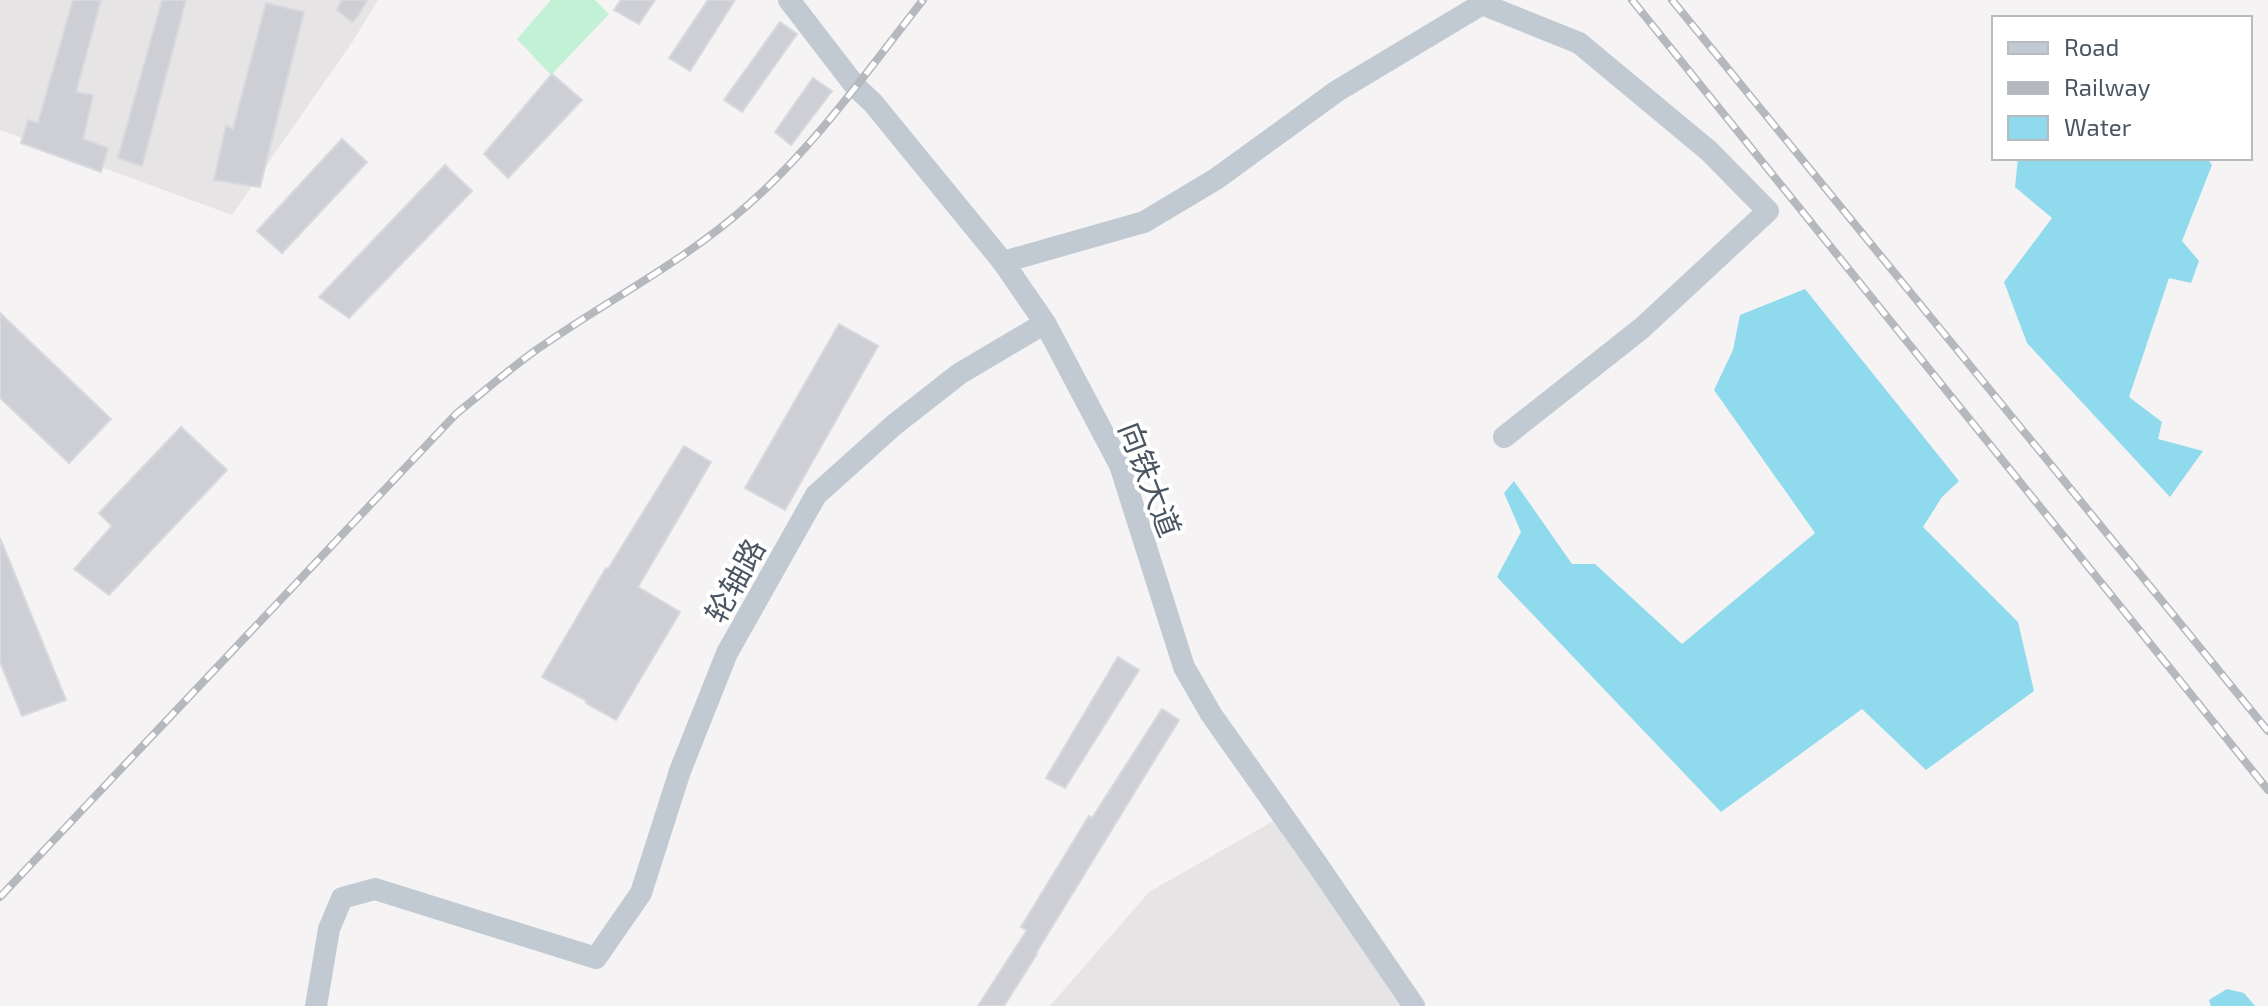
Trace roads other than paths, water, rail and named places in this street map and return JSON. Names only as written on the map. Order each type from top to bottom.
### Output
[{"type":"street","name":"向铁大道","points":[[789,0],[856,87],[873,103],[1003,262],[1045,323],[1120,465],[1184,667],[1211,714],[1414,1006]]},
{"type":"street","points":[[1003,262],[1144,222],[1216,179],[1337,91],[1482,4],[1579,43],[1709,151],[1768,211],[1642,328],[1504,437]]},
{"type":"street","name":"轮轴路","points":[[316,1006],[329,929],[342,898],[375,889],[596,958],[641,893],[680,771],[727,653],[816,495],[894,425],[959,374],[1045,323]]},
{"type":"water","points":[[2018,160],[2208,160],[2212,165],[2182,241],[2199,261],[2191,283],[2169,278],[2129,397],[2162,422],[2158,439],[2203,451],[2170,497],[2027,343],[2004,282],[2052,218],[2015,187]]},
{"type":"water","points":[[1805,289],[1959,481],[1942,497],[1923,527],[2018,622],[2034,691],[1926,770],[1862,709],[1721,812],[1497,577],[1521,532],[1504,493],[1514,481],[1572,564],[1595,564],[1682,644],[1815,533],[1714,390],[1733,350],[1740,315]]},
{"type":"water","points":[[2227,989],[2244,993],[2255,1006],[2211,1006],[2209,1000]]},
{"type":"railway","points":[[0,897],[456,414],[532,353],[670,264],[749,204],[819,132],[923,0]]},
{"type":"railway","points":[[1632,0],[2268,790]]},
{"type":"railway","points":[[1672,0],[2268,731]]}]
